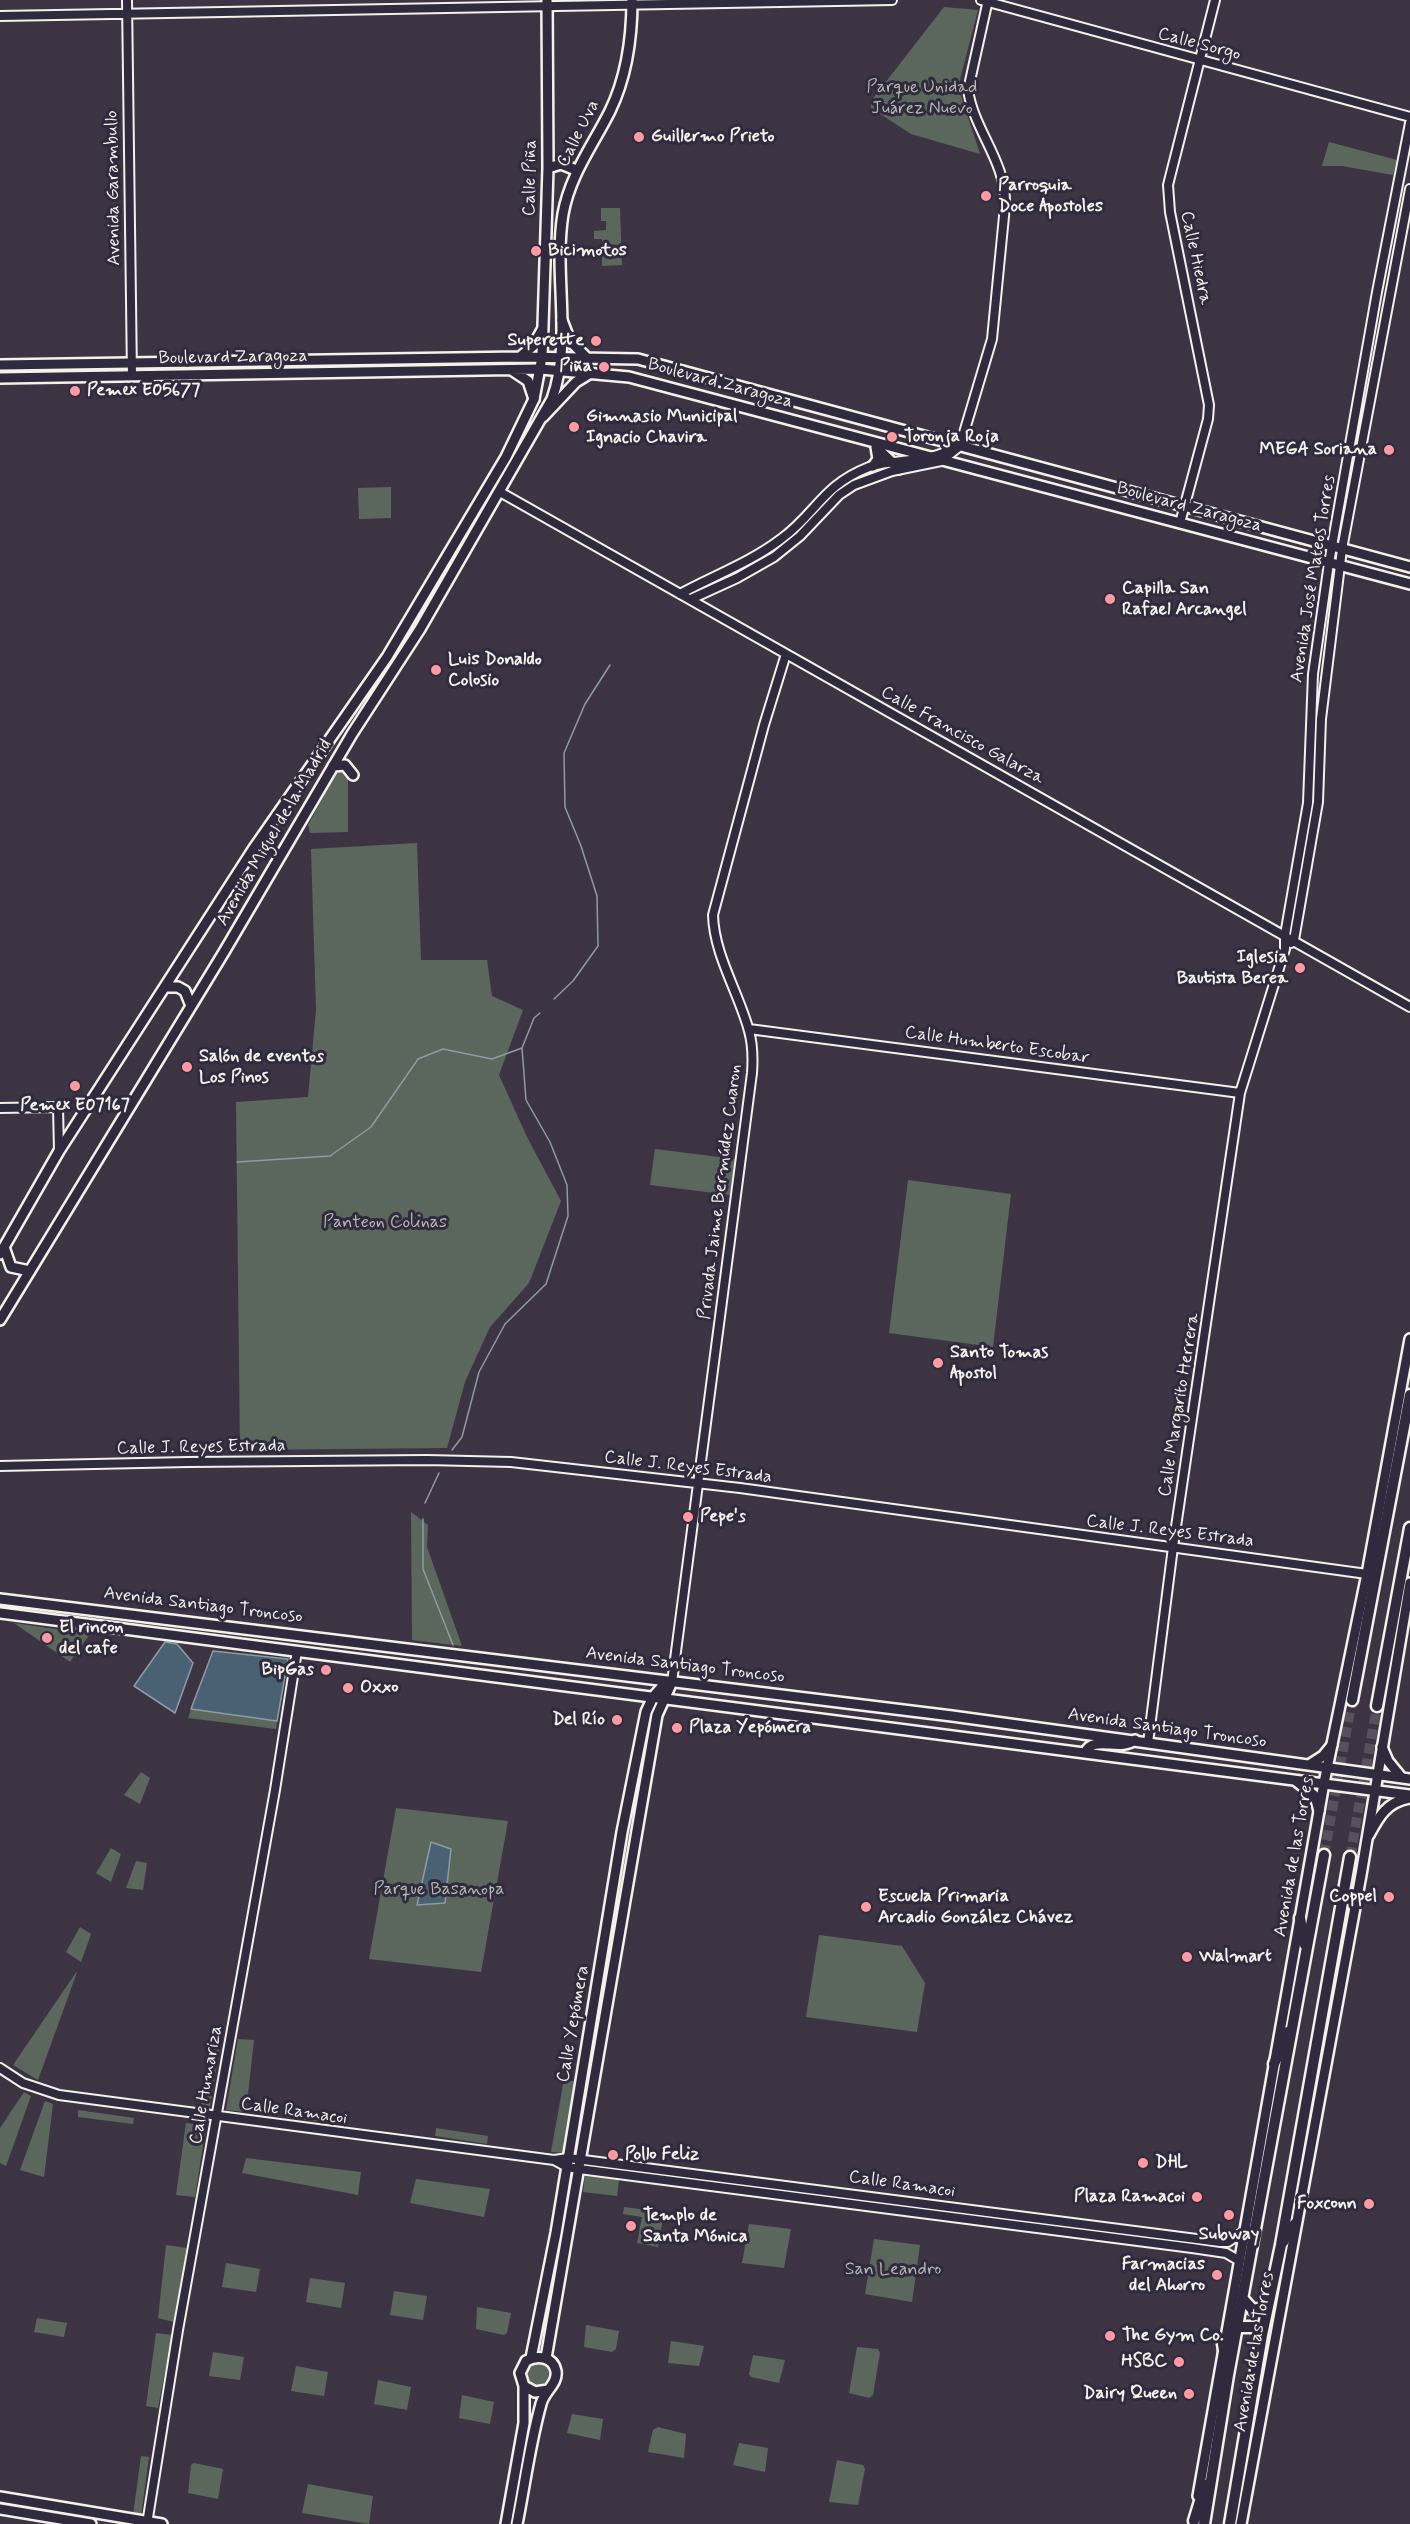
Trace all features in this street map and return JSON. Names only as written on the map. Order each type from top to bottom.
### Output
[{"type":"highway","points":[[1352,1700],[1410,1395]]},
{"type":"highway","points":[[1370,1562],[1386,1523]]},
{"type":"highway","points":[[1377,1706],[1410,1528]]},
{"type":"highway","name":"Avenida de las Torres","points":[[1197,2523],[1215,2456],[1324,1855]]},
{"type":"highway","name":"Avenida de las Torres","points":[[1230,2524],[1242,2485],[1262,2335],[1281,2245],[1350,1857]]},
{"type":"highway","points":[[1300,1918],[1306,1953]]},
{"type":"highway","points":[[1274,2064],[1296,2012]]},
{"type":"highway","points":[[1281,2245],[1295,2224]]},
{"type":"highway","points":[[1243,2299],[1253,2310],[1268,2307]]},
{"type":"highway","points":[[1238,2327],[1254,2327],[1262,2335]]},
{"type":"highway","points":[[1223,2344],[1228,2375]]},
{"type":"main road","name":"Calle Uva","points":[[561,357],[562,223],[576,170],[607,117],[622,82],[631,40],[632,3]]},
{"type":"main road","name":"Calle Piña","points":[[542,357],[548,168],[547,4]]},
{"type":"main road","points":[[548,168],[561,165],[576,170]]},
{"type":"main road","points":[[562,320],[570,341],[587,358]]},
{"type":"main road","points":[[520,357],[533,346],[542,330]]},
{"type":"main road","name":"Boulevard Zaragoza","points":[[0,365],[520,357],[653,362],[1410,567]]},
{"type":"main road","name":"Avenida Miguel de la Madrid","points":[[2,1250],[59,1151],[299,781],[387,657],[506,457],[535,397],[542,357]]},
{"type":"main road","name":"Avenida Miguel de la Madrid","points":[[0,1320],[65,1217],[333,766],[420,629],[500,492],[549,406],[561,357]]},
{"type":"main road","name":"Boulevard Zaragoza","points":[[0,378],[541,369],[652,381],[874,444],[934,456],[1410,584]]},
{"type":"main road","points":[[508,370],[525,377],[535,397],[545,396],[549,406]]},
{"type":"main road","points":[[543,417],[559,403],[576,382],[594,373]]},
{"type":"main road","points":[[874,444],[899,469]]},
{"type":"main road","points":[[873,466],[878,459],[874,444]]},
{"type":"main road","points":[[333,766],[345,765],[353,775]]},
{"type":"main road","points":[[166,987],[178,987],[185,991],[191,1006]]},
{"type":"main road","points":[[2,1250],[11,1267],[30,1271]]},
{"type":"main road","name":"Avenida de las Torres","points":[[1197,2523],[1223,2344],[1243,2232],[1324,1783],[1370,1562],[1410,1339]]},
{"type":"main road","name":"Avenida de las Torres","points":[[1240,2524],[1242,2485],[1295,2224],[1378,1774],[1410,1583]]},
{"type":"main road","name":"Avenida Santiago Troncoso","points":[[0,1599],[357,1641],[637,1678],[670,1679],[1406,1778]]},
{"type":"main road","name":"Avenida Santiago Troncoso","points":[[0,1614],[664,1698],[1180,1767],[1292,1778],[1375,1790]]},
{"type":"main road","points":[[297,1651],[297,1643],[300,1640],[350,1644],[357,1641]]},
{"type":"main road","points":[[637,1678],[652,1697],[657,1715]]},
{"type":"main road","points":[[652,1697],[670,1679]]},
{"type":"main road","name":"Calle Yepómera","points":[[546,2358],[657,1715],[670,1679]]},
{"type":"main road","name":"Calle Yepómera","points":[[531,2358],[568,2163],[622,1832],[646,1712],[652,1697]]},
{"type":"main road","points":[[1085,1753],[1088,1746],[1093,1744],[1122,1746],[1135,1740]]},
{"type":"main road","points":[[1309,1765],[1323,1756],[1333,1743]]},
{"type":"main road","points":[[1382,1746],[1388,1761],[1406,1778]]},
{"type":"main road","points":[[1180,1767],[1185,1748]]},
{"type":"main road","points":[[1292,1778],[1315,1796],[1319,1814]]},
{"type":"main road","points":[[1375,1790],[1410,1796]]},
{"type":"main road","points":[[1366,1840],[1383,1810],[1410,1796]]},
{"type":"main road","points":[[506,2524],[524,2423],[522,2367],[531,2358],[546,2358],[554,2366],[555,2379],[541,2405],[518,2524]]},
{"type":"main road","points":[[524,2386],[535,2392],[548,2390]]},
{"type":"main road","points":[[0,2497],[162,2524]]},
{"type":"main road","points":[[0,2509],[91,2524]]},
{"type":"street","name":"Avenida Garambullo","points":[[127,0],[132,376]]},
{"type":"street","points":[[0,16],[547,4],[892,0]]},
{"type":"street","points":[[691,599],[737,578],[774,557],[795,541],[824,509],[848,488],[899,469],[944,459],[959,444],[992,339],[1005,206],[1005,188],[999,165],[971,104],[968,90],[985,0]]},
{"type":"street","name":"Calle Sorgo","points":[[985,0],[1410,117]]},
{"type":"street","name":"Calle Hiedra","points":[[1180,523],[1208,419],[1209,405],[1170,212],[1168,185],[1215,0]]},
{"type":"street","name":"Avenida José Mateos Torres","points":[[1285,949],[1285,935],[1305,823],[1313,674],[1329,563],[1377,292],[1410,123]]},
{"type":"street","name":"Avenida José Mateos Torres","points":[[1294,940],[1318,802],[1321,719],[1342,549],[1410,189]]},
{"type":"street","points":[[680,594],[780,540],[841,480],[873,466],[934,456],[959,444]]},
{"type":"street","name":"Calle Francisco Galarza","points":[[500,492],[1410,1007]]},
{"type":"street","name":"Privada Jaime Bermúdez Cuaron","points":[[670,1679],[699,1484],[753,1064],[749,1029],[727,971],[714,928],[713,915],[764,725],[786,654]]},
{"type":"street","points":[[1305,823],[1315,825]]},
{"type":"street","points":[[1285,949],[1294,940]]},
{"type":"street","name":"Calle Margarito Herrera","points":[[1148,1743],[1173,1548],[1240,1093],[1285,949]]},
{"type":"street","name":"Calle Humberto Escobar","points":[[749,1029],[1240,1093]]},
{"type":"street","points":[[0,1108],[58,1107],[59,1151]]},
{"type":"street","name":"Calle J. Reyes Estrada","points":[[0,1466],[459,1460],[557,1466],[1367,1574]]},
{"type":"street","name":"Calle Humariza","points":[[147,2523],[216,2116],[275,1790],[297,1651]]},
{"type":"street","name":"Calle Ramacoi","points":[[0,2068],[23,2083],[59,2095],[554,2160],[1226,2253],[1238,2260]]},
{"type":"street","name":"Calle Ramacoi","points":[[580,2165],[1228,2242]]},
{"type":"street","points":[[1226,2253],[1230,2248],[1228,2242],[1243,2232]]},
{"type":"green space","name":"Parque Unidad Juárez Nuevo","points":[[944,7],[978,10],[958,87],[980,154],[911,134],[871,108],[871,101]]},
{"type":"green space","points":[[1329,142],[1397,160],[1393,175],[1342,166],[1322,166]]},
{"type":"green space","points":[[601,208],[620,208],[622,265],[602,266],[602,239],[594,239],[594,231],[606,230],[606,221],[601,221]]},
{"type":"green space","points":[[391,487],[391,518],[359,519],[358,488]]},
{"type":"green space","points":[[344,767],[348,771],[348,832],[310,833],[308,825],[338,770]]},
{"type":"green space","name":"Panteon Colinas","points":[[417,843],[421,960],[487,960],[492,996],[523,1010],[499,1075],[527,1137],[561,1201],[529,1283],[490,1327],[465,1382],[447,1448],[240,1450],[236,1102],[308,1097],[316,1010],[311,849]]},
{"type":"green space","points":[[655,1149],[735,1159],[731,1195],[650,1185]]},
{"type":"green space","points":[[908,1180],[1011,1194],[993,1347],[889,1333]]},
{"type":"green space","points":[[411,1512],[428,1525],[427,1547],[462,1646],[412,1640]]},
{"type":"green space","points":[[14,1623],[90,1634],[70,1662]]},
{"type":"green space","points":[[191,1709],[277,1721],[276,1729],[188,1718]]},
{"type":"green space","points":[[141,1772],[150,1778],[140,1804],[124,1795]]},
{"type":"green space","name":"Parque Basanopa","points":[[396,1808],[508,1821],[481,1972],[369,1959]]},
{"type":"green space","points":[[111,1848],[121,1854],[111,1882],[96,1873]]},
{"type":"green space","points":[[136,1861],[147,1863],[143,1890],[126,1888]]},
{"type":"green space","points":[[80,1927],[91,1934],[81,1962],[66,1952]]},
{"type":"green space","points":[[819,1935],[902,1946],[925,1983],[917,2032],[806,2017]]},
{"type":"green space","points":[[77,1971],[76,1975],[38,2080],[13,2065]]},
{"type":"green space","points":[[211,2035],[221,2037],[210,2106],[201,2106]]},
{"type":"green space","points":[[238,2039],[254,2040],[246,2112],[226,2110]]},
{"type":"green space","points":[[564,2079],[577,2082],[564,2153],[551,2152]]},
{"type":"green space","points":[[24,2092],[31,2096],[6,2166],[0,2163],[0,2128]]},
{"type":"green space","points":[[45,2101],[53,2104],[44,2177],[20,2170]]},
{"type":"green space","points":[[287,2109],[338,2116],[337,2124],[286,2117]]},
{"type":"green space","points":[[78,2110],[134,2118],[133,2124],[78,2117]]},
{"type":"green space","points":[[186,2123],[206,2126],[195,2197],[176,2195]]},
{"type":"green space","points":[[436,2128],[488,2136],[487,2144],[435,2136]]},
{"type":"green space","points":[[246,2158],[361,2172],[358,2195],[242,2173]]},
{"type":"green space","points":[[585,2176],[619,2180],[617,2196],[583,2192]]},
{"type":"green space","points":[[416,2179],[490,2189],[484,2217],[410,2203]]},
{"type":"green space","points":[[624,2207],[664,2212],[658,2247],[637,2243],[642,2217],[623,2214]]},
{"type":"green space","points":[[749,2224],[791,2229],[784,2268],[742,2263]]},
{"type":"green space","name":"San Leandro","points":[[874,2239],[920,2245],[912,2302],[865,2294]]},
{"type":"green space","points":[[166,2245],[187,2248],[174,2322],[158,2318]]},
{"type":"green space","points":[[226,2263],[260,2269],[256,2292],[222,2287]]},
{"type":"green space","points":[[310,2278],[345,2283],[341,2308],[306,2302]]},
{"type":"green space","points":[[394,2291],[427,2296],[423,2320],[390,2315]]},
{"type":"green space","points":[[477,2307],[511,2313],[507,2333],[504,2335],[476,2329]]},
{"type":"green space","points":[[37,2318],[67,2323],[64,2337],[34,2332]]},
{"type":"green space","points":[[586,2325],[619,2331],[616,2349],[612,2352],[584,2347]]},
{"type":"green space","points":[[156,2333],[172,2335],[158,2408],[146,2406]]},
{"type":"green space","points":[[671,2341],[704,2346],[699,2366],[668,2363]]},
{"type":"green space","points":[[857,2347],[878,2349],[880,2353],[873,2395],[869,2398],[849,2393]]},
{"type":"green space","points":[[213,2352],[244,2357],[240,2380],[209,2376]]},
{"type":"green space","points":[[753,2355],[785,2360],[779,2383],[751,2377],[749,2374]]},
{"type":"green space","points":[[539,2361],[548,2365],[552,2374],[548,2383],[539,2387],[530,2383],[526,2374],[530,2365]]},
{"type":"green space","points":[[296,2366],[328,2372],[324,2396],[291,2391]]},
{"type":"green space","points":[[378,2380],[411,2387],[407,2410],[374,2404]]},
{"type":"green space","points":[[462,2395],[494,2402],[490,2424],[459,2418]]},
{"type":"green space","points":[[572,2414],[603,2419],[600,2440],[567,2433]]},
{"type":"green space","points":[[658,2427],[686,2434],[684,2458],[648,2452],[653,2430]]},
{"type":"green space","points":[[739,2443],[768,2448],[765,2472],[733,2465]]},
{"type":"green space","points":[[141,2456],[149,2457],[141,2516],[133,2515]]},
{"type":"green space","points":[[837,2460],[863,2465],[865,2469],[858,2505],[829,2502]]},
{"type":"green space","points":[[194,2463],[223,2469],[218,2499],[188,2493],[191,2465]]},
{"type":"green space","points":[[308,2484],[373,2496],[369,2524],[302,2513]]},
{"type":"water","points":[[165,1642],[177,1644],[193,1663],[175,1713],[134,1686]]},
{"type":"water","points":[[213,1651],[288,1659],[277,1721],[191,1709]]},
{"type":"water","points":[[431,1842],[451,1849],[445,1903],[417,1905]]},
{"type":"waterway","points":[[554,999],[573,981],[598,946],[597,896],[581,846],[565,807],[564,753],[585,704],[610,665]]},
{"type":"waterway","points":[[452,1450],[462,1437],[479,1372],[505,1324],[546,1284],[568,1216],[567,1185],[550,1142],[526,1100],[522,1048],[534,1018],[540,1013]]},
{"type":"waterway","points":[[237,1162],[330,1156],[371,1127],[418,1059],[443,1049],[492,1059],[522,1048]]},
{"type":"waterway","points":[[425,1503],[439,1473]]},
{"type":"waterway","points":[[423,1519],[423,1569],[453,1645]]},
{"type":"tunnel","points":[[1324,1855],[1352,1700]]},
{"type":"tunnel","points":[[1350,1857],[1377,1706]]},
{"type":"place","name":"Guillermo Prieto","points":[[639,137]]},
{"type":"place","name":"Parroquia Doce Apostoles","points":[[986,196]]},
{"type":"place","name":"Bicimotos","points":[[536,251]]},
{"type":"place","name":"Superette","points":[[596,341]]},
{"type":"place","name":"Piña","points":[[604,367]]},
{"type":"place","name":"Pemex E05677","points":[[75,391]]},
{"type":"place","name":"Gimnasio Municipal Ignacio Chavira","points":[[574,427]]},
{"type":"place","name":"Toronja Roja","points":[[892,437]]},
{"type":"place","name":"MEGA Soriana","points":[[1389,450]]},
{"type":"place","name":"Capilla San Rafael Arcangel","points":[[1110,599]]},
{"type":"place","name":"Luis Donaldo Colosio","points":[[436,670]]},
{"type":"place","name":"Iglesia Bautista Berea","points":[[1300,968]]},
{"type":"place","name":"Salón de eventos Los Pinos","points":[[187,1067]]},
{"type":"place","name":"Pemex E07167","points":[[75,1086]]},
{"type":"place","name":"Santo Tomas Apostol","points":[[938,1363]]},
{"type":"place","name":"Pepe's","points":[[688,1517]]},
{"type":"place","name":"El rincon del cafe","points":[[47,1638]]},
{"type":"place","name":"BipGas","points":[[326,1670]]},
{"type":"place","name":"Oxxo","points":[[348,1688]]},
{"type":"place","name":"Del Río","points":[[617,1720]]},
{"type":"place","name":"Plaza Yepómera","points":[[677,1728]]},
{"type":"place","name":"Coppel","points":[[1389,1897]]},
{"type":"place","name":"Escuela Primaria Arcadio González Chávez","points":[[866,1907]]},
{"type":"place","name":"Walmart","points":[[1187,1957]]},
{"type":"place","name":"Pollo Feliz","points":[[613,2155]]},
{"type":"place","name":"DHL","points":[[1143,2163]]},
{"type":"place","name":"Plaza Ramacoi","points":[[1197,2197]]},
{"type":"place","name":"Foxconn","points":[[1369,2204]]},
{"type":"place","name":"Subway","points":[[1229,2215]]},
{"type":"place","name":"Templo de Santa Mónica","points":[[631,2226]]},
{"type":"place","name":"Farmacias del Ahorro","points":[[1217,2275]]},
{"type":"place","name":"The Gym Co.","points":[[1110,2336]]},
{"type":"place","name":"HSBC","points":[[1179,2362]]},
{"type":"place","name":"Dairy Queen","points":[[1189,2394]]}]
